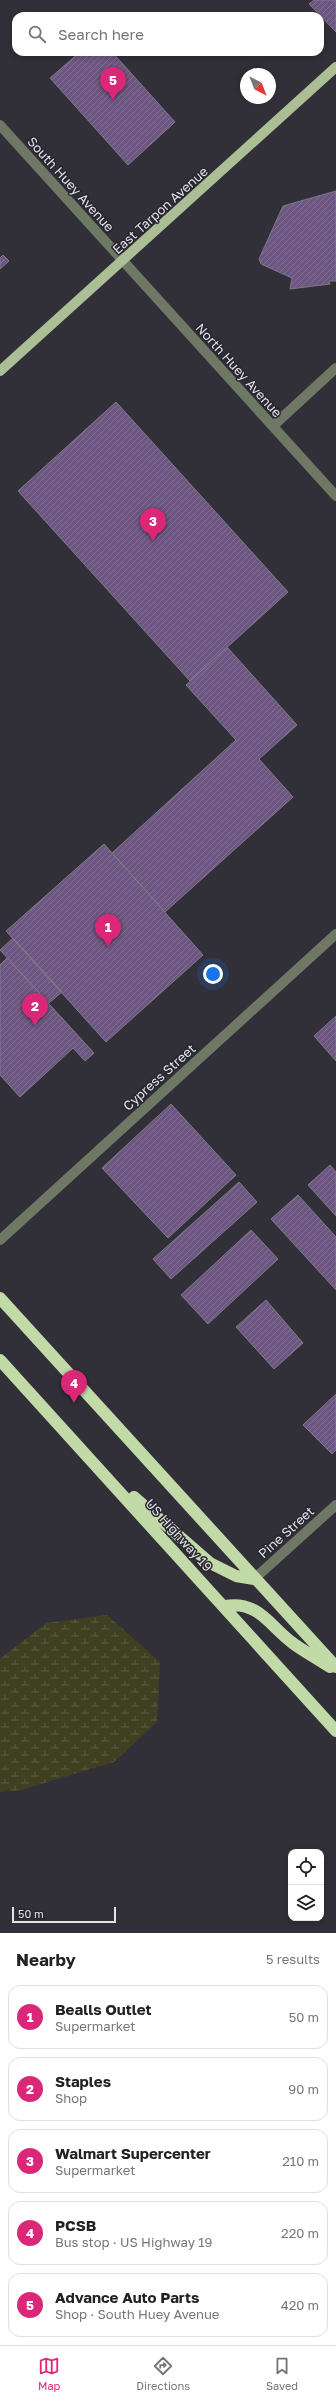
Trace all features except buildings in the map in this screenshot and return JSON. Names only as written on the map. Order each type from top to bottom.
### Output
[{"type":"highway","name":"US Highway 19","points":[[0,1298],[254,1579],[336,1667]]},
{"type":"highway","name":"US Highway 19","points":[[0,1360],[225,1606],[336,1731]]},
{"type":"highway","points":[[99,1468],[210,1563],[236,1576],[254,1579]]},
{"type":"highway","points":[[225,1606],[237,1604],[259,1613],[293,1644],[336,1671]]},
{"type":"main road","name":"East Tarpon Avenue","points":[[0,371],[336,67]]},
{"type":"street","name":"South Huey Avenue","points":[[0,125],[123,261]]},
{"type":"street","name":"North Huey Avenue","points":[[123,261],[336,496]]},
{"type":"street","points":[[273,426],[336,368]]},
{"type":"street","name":"Cypress Street","points":[[0,1240],[336,934]]},
{"type":"street","name":"Pine Street","points":[[254,1579],[336,1505]]},
{"type":"green space","points":[[107,1615],[160,1662],[157,1722],[114,1762],[21,1790],[0,1792],[0,1659],[46,1623]]},
{"type":"place","name":"Advance Auto Parts","points":[[113,100]]},
{"type":"place","name":"Walmart Supercenter","points":[[153,541]]},
{"type":"place","name":"Bealls Outlet","points":[[108,947]]},
{"type":"place","name":"Staples","points":[[35,1026]]},
{"type":"place","name":"PCSB","points":[[74,1403]]}]
